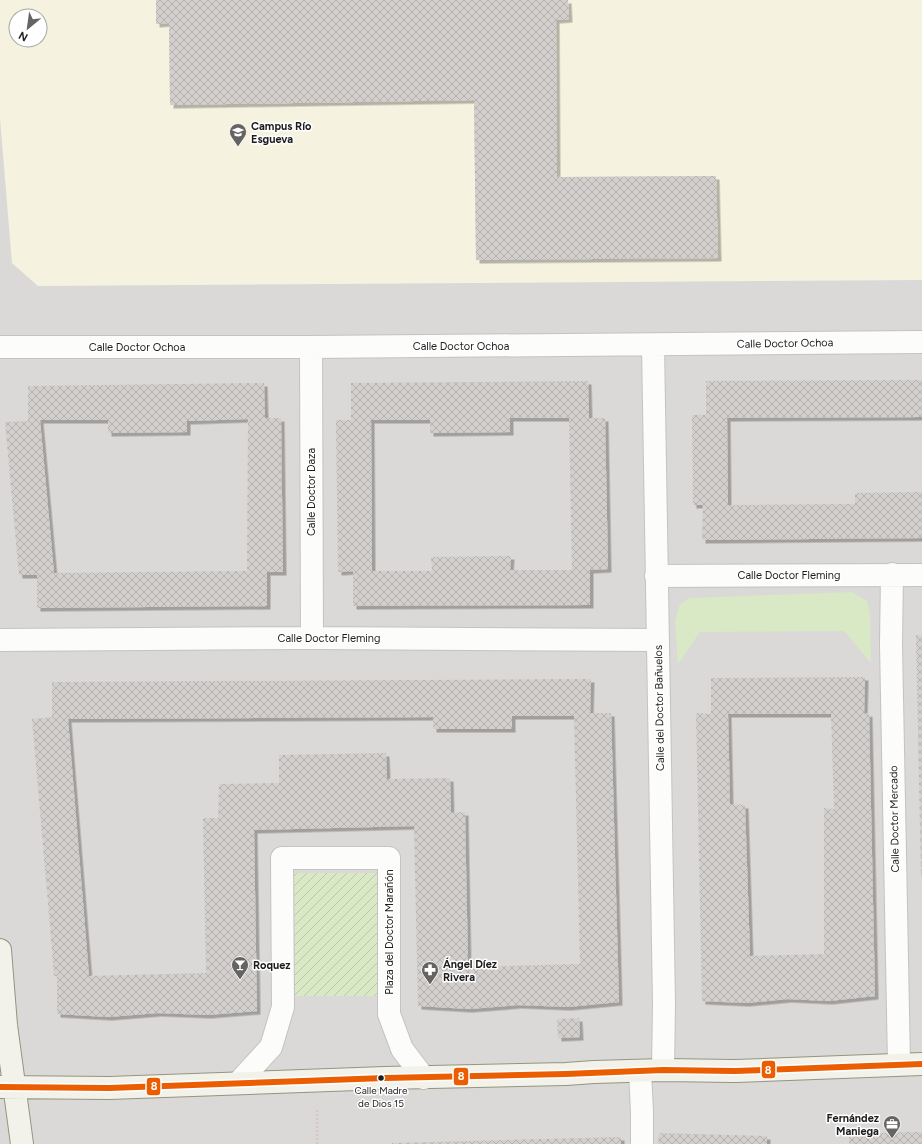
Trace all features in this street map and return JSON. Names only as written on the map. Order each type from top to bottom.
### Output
[{"type":"main road","points":[[0,950],[6,1025],[7,1087],[22,1144]]},
{"type":"main road","points":[[7,1087],[109,1088],[318,1080],[663,1070],[735,1071],[922,1064]]},
{"type":"street","name":"Calle Doctor Ochoa","points":[[0,346],[311,347],[922,342]]},
{"type":"street","name":"Calle del Doctor Bañuelos","points":[[653,345],[664,1004],[663,1070]]},
{"type":"street","name":"Calle Doctor Daza","points":[[311,347],[312,638]]},
{"type":"street","name":"Calle Doctor Mercado","points":[[892,574],[890,644],[899,1064]]},
{"type":"street","name":"Calle Doctor Fleming","points":[[656,576],[922,575]]},
{"type":"street","name":"Calle Doctor Fleming","points":[[0,640],[312,638],[658,640]]},
{"type":"street","name":"Plaza del Doctor Marañón","points":[[238,1083],[270,1047],[283,1007],[282,858],[389,858],[389,1014],[402,1049],[424,1078]]},
{"type":"street","points":[[640,1071],[642,1144]]},
{"type":"path","points":[[317,1144],[318,1080]]},
{"type":"shaded area","points":[[0,0],[922,0],[922,1144],[0,1144]]},
{"type":"shaded area","name":"Campus Río Esgueva","points":[[0,0],[156,0],[156,24],[169,23],[170,105],[474,100],[476,260],[526,260],[718,258],[716,176],[557,177],[556,20],[568,19],[568,0],[922,0],[922,280],[38,286],[12,263],[0,118]]},
{"type":"green space","points":[[852,592],[867,601],[870,616],[871,663],[844,631],[700,632],[678,664],[675,621],[680,604],[690,598]]},
{"type":"green space","points":[[294,873],[378,873],[378,996],[295,996]]},
{"type":"building","points":[[156,0],[568,0],[569,19],[556,20],[557,177],[716,176],[718,258],[476,260],[474,100],[170,105],[169,23],[156,24]]},
{"type":"building","points":[[922,380],[922,417],[727,418],[728,505],[855,504],[855,493],[922,492],[922,538],[702,540],[703,505],[693,505],[692,415],[706,415],[706,381]]},
{"type":"building","points":[[588,381],[589,418],[605,418],[608,569],[590,570],[590,605],[353,606],[353,571],[338,572],[336,420],[351,420],[351,383]],"holes":[[[510,418],[569,418],[572,570],[510,570],[511,556],[431,557],[432,571],[372,571],[371,420],[430,420],[430,433],[510,432]]]},
{"type":"building","points":[[264,383],[265,418],[281,418],[283,572],[267,572],[267,606],[37,608],[37,575],[19,575],[5,422],[28,421],[28,386]],"holes":[[[248,419],[247,571],[54,573],[40,420],[108,420],[108,433],[187,432],[187,421]]]},
{"type":"building","points":[[916,635],[922,635],[922,877],[921,877]]},
{"type":"building","points":[[865,677],[864,714],[869,713],[875,996],[829,1001],[788,999],[746,1003],[702,1001],[696,713],[711,714],[711,678]],"holes":[[[728,714],[831,714],[834,809],[824,808],[824,954],[750,956],[745,805],[730,804]]]},
{"type":"building","points":[[591,679],[590,713],[611,713],[619,1002],[568,1007],[518,1005],[469,1009],[418,1006],[414,826],[254,830],[257,1011],[208,1015],[158,1013],[108,1017],[57,1014],[57,976],[54,976],[32,719],[52,717],[52,682]],"holes":[[[512,716],[574,716],[580,964],[468,967],[465,812],[451,813],[450,778],[387,779],[386,753],[279,755],[279,783],[219,784],[218,818],[203,818],[206,973],[89,976],[68,719],[433,717],[433,729],[512,729]]]},
{"type":"building","points":[[579,1018],[580,1037],[558,1038],[557,1019]]},
{"type":"building","points":[[922,1132],[922,1144],[849,1144],[849,1134]]},
{"type":"building","points":[[659,1133],[767,1136],[767,1144],[658,1144]]},
{"type":"building","points":[[621,1137],[621,1144],[392,1144],[392,1143]]},
{"type":"transit line","name":"8","points":[[0,1087],[109,1088],[385,1078],[566,1074],[663,1070],[735,1071],[922,1064]]},
{"type":"place","name":"Campus Río Esgueva","points":[[238,147]]},
{"type":"place","name":"Roquez","points":[[240,980]]},
{"type":"place","name":"Ángel Díez Rivera","points":[[430,985]]},
{"type":"place","name":"Calle Madre de Dios 15","points":[[381,1078]]},
{"type":"place","name":"Fernández Maniega","points":[[892,1139]]}]
